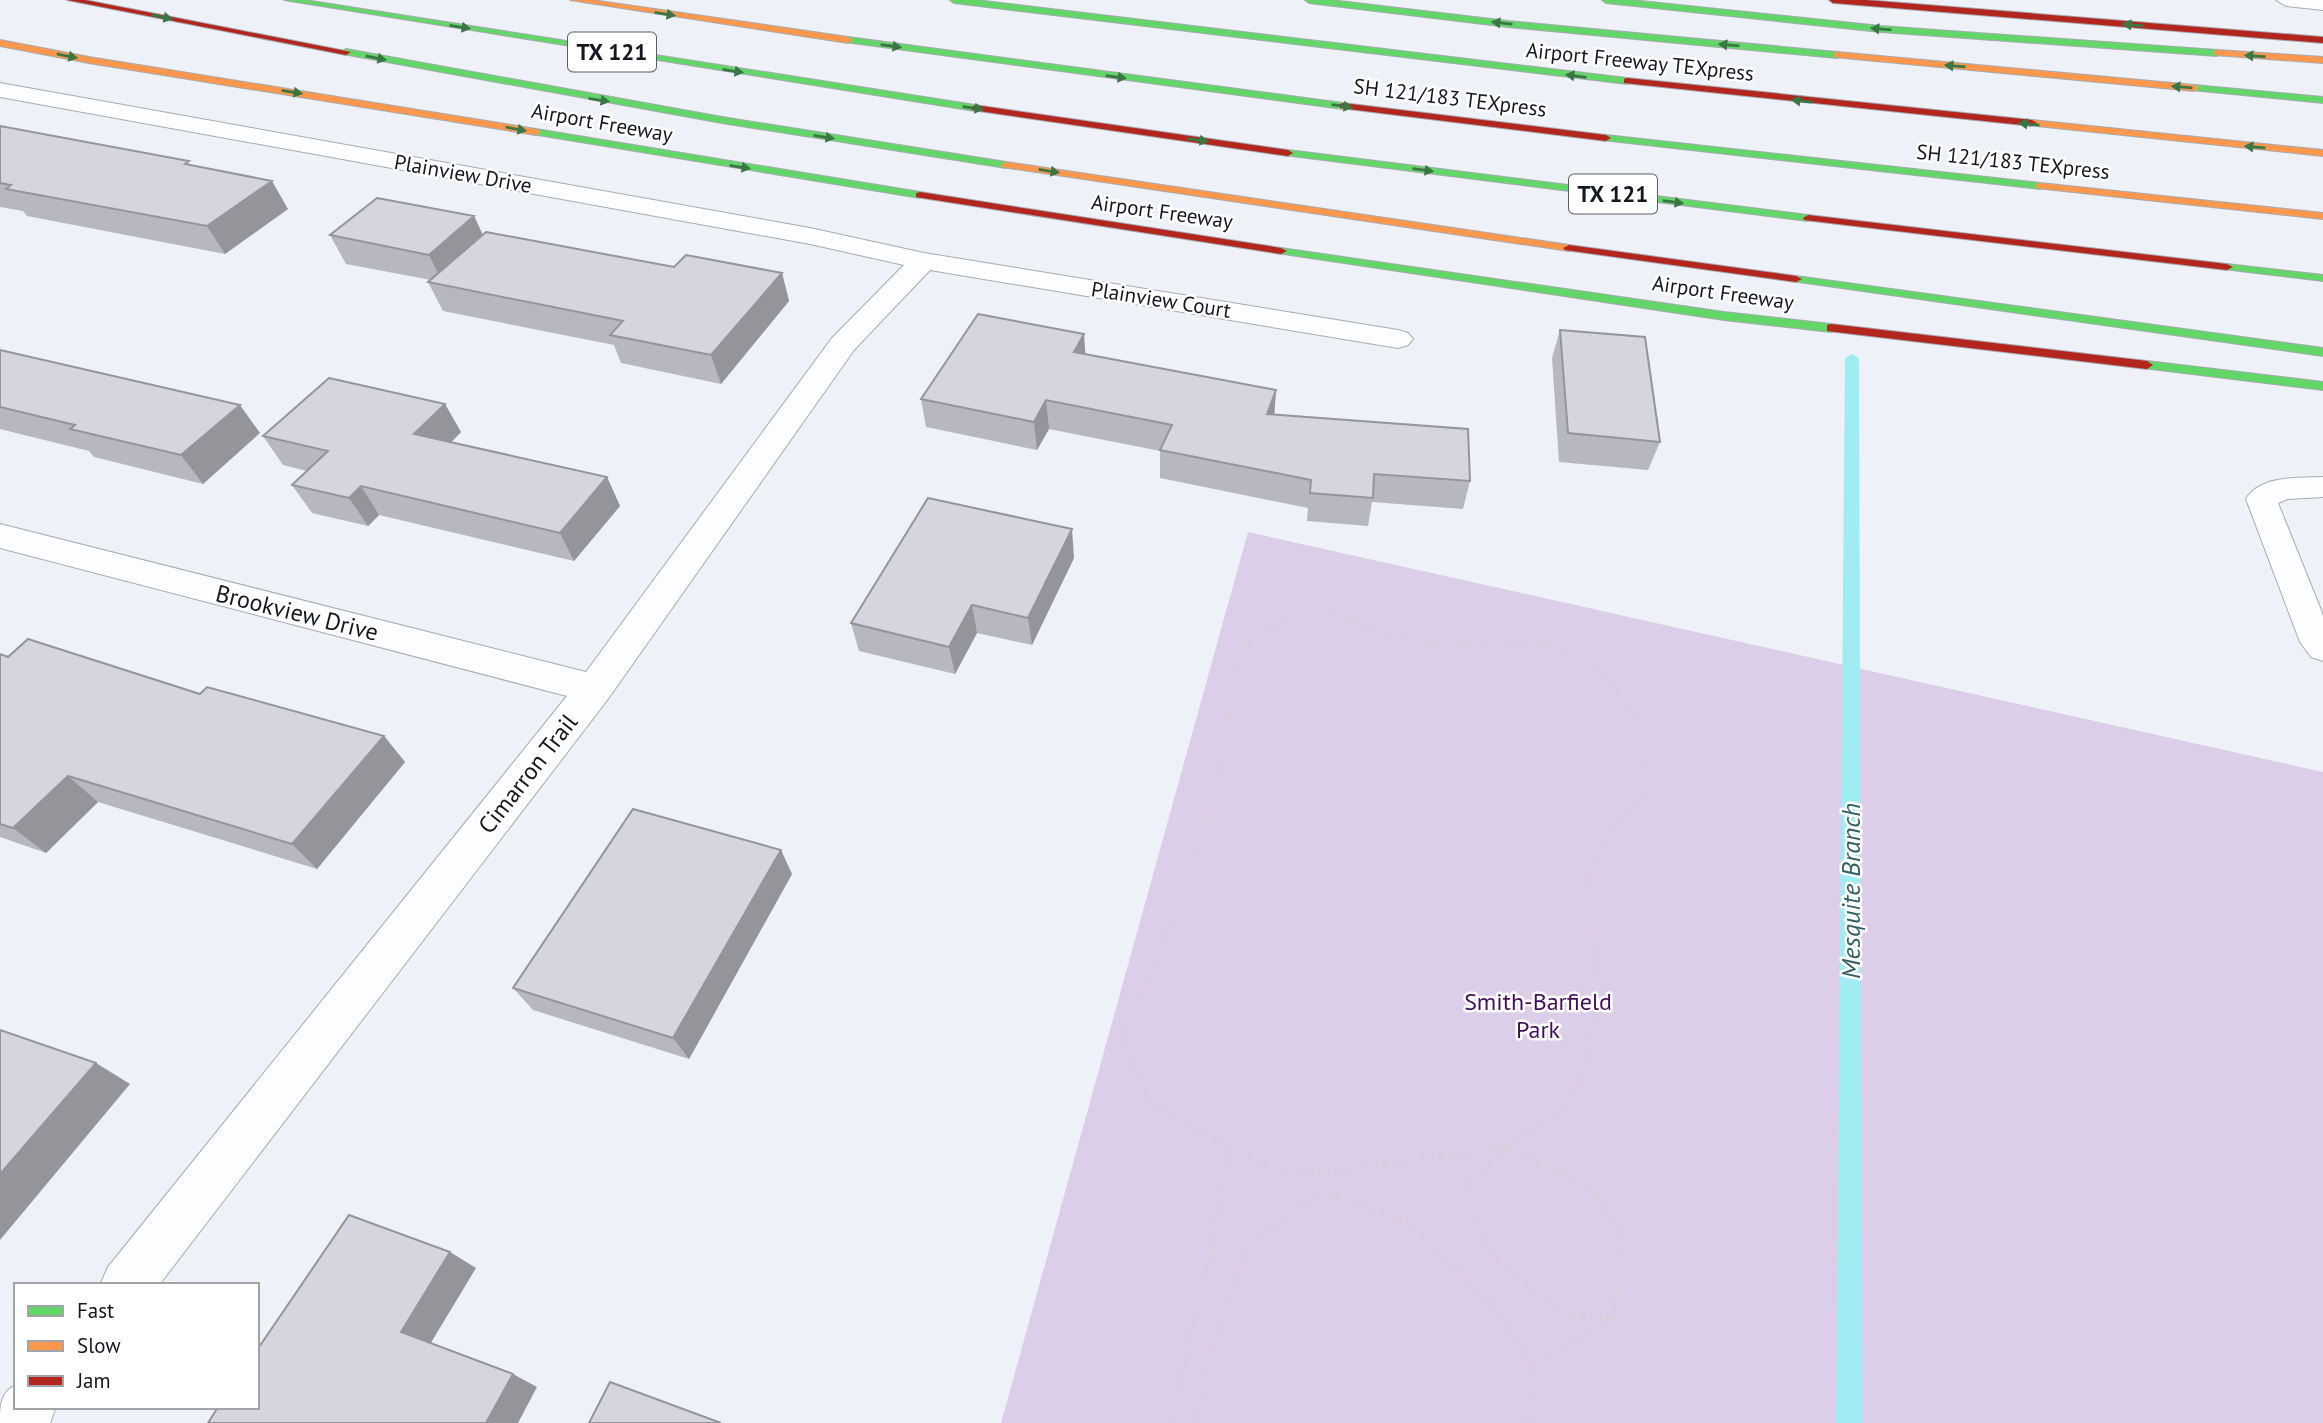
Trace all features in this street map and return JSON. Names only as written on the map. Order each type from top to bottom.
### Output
[{"type":"main road","points":[[71,0],[546,91],[822,137],[1293,207],[2323,352]]},
{"type":"main road","name":"TX 121","points":[[288,0],[905,98],[1287,153],[1697,205],[2323,278]]},
{"type":"main road","name":"SH 121/183 TEXpress","points":[[574,0],[1146,81],[1424,116],[1708,150],[2323,216]]},
{"type":"main road","name":"Airport Freeway TEXpress","points":[[954,0],[1656,85],[2323,153]]},
{"type":"main road","points":[[1309,0],[1508,24],[2323,100]]},
{"type":"main road","points":[[1606,0],[1881,29],[2323,60]]},
{"type":"main road","points":[[1833,0],[2323,40]]},
{"type":"main road","name":"Airport Freeway","points":[[0,43],[89,60],[1134,229],[1724,316],[2323,386]]},
{"type":"street","name":"Plainview Drive","points":[[0,90],[810,236],[924,261]]},
{"type":"street","name":"Plainview Court","points":[[924,261],[1398,340]]},
{"type":"street","name":"Cimarron Trail","points":[[128,1283],[595,689],[843,344],[924,261]]},
{"type":"street","name":"Brookview Drive","points":[[0,536],[595,689]]},
{"type":"lane","points":[[2286,0],[2323,4]]},
{"type":"lane","points":[[2323,487],[2283,489],[2261,499],[2317,642],[2323,648]]},
{"type":"path","points":[[1613,1319],[1561,1313],[1491,1255],[1466,1186],[1506,1148],[1565,1108],[1584,1068],[1602,1000],[1591,926],[1588,878],[1609,830],[1648,791],[1646,731],[1608,679],[1558,646],[1492,640],[1452,645],[1390,638],[1337,614],[1287,617],[1240,648],[1227,700],[1226,744],[1213,804],[1161,949],[1122,1039],[1151,1104],[1230,1148],[1290,1176],[1506,1148],[1587,1184],[1620,1229],[1613,1319]]},
{"type":"path","points":[[1171,1423],[1206,1273],[1230,1148]]},
{"type":"path","points":[[1198,1423],[1203,1371],[1245,1249],[1319,1190],[1406,1222],[1491,1303],[1530,1365],[1528,1423]]},
{"type":"path","points":[[1530,1365],[1613,1319]]},
{"type":"green space","name":"Smith-Barfield Park","points":[[1248,532],[2323,772],[2323,1423],[1001,1423]]},
{"type":"building","points":[[0,126],[189,161],[185,164],[272,181],[207,226],[6,189],[11,185],[0,183]]},
{"type":"building","points":[[377,198],[474,216],[429,255],[330,235]]},
{"type":"building","points":[[486,232],[674,267],[686,255],[782,273],[711,355],[610,335],[623,321],[428,282]]},
{"type":"building","points":[[978,314],[1084,334],[1074,352],[1276,390],[1267,414],[1468,429],[1470,481],[1374,474],[1373,498],[1310,493],[1311,480],[1160,450],[1172,425],[1046,400],[1034,422],[921,399]]},
{"type":"building","points":[[1560,330],[1645,337],[1660,442],[1568,433]]},
{"type":"building","points":[[0,350],[240,405],[181,455],[70,429],[75,425],[0,407]]},
{"type":"building","points":[[329,378],[445,404],[414,434],[607,477],[560,533],[361,486],[349,498],[292,485],[328,451],[263,436]]},
{"type":"building","points":[[928,498],[1072,529],[1028,618],[972,605],[949,647],[851,623]]},
{"type":"building","points":[[28,639],[200,694],[207,687],[384,736],[292,844],[68,776],[13,828],[0,824],[0,654],[8,657]]},
{"type":"building","points":[[633,809],[781,850],[673,1038],[513,988]]},
{"type":"building","points":[[0,1030],[96,1063],[0,1174]]},
{"type":"building","points":[[349,1215],[450,1252],[401,1332],[513,1374],[486,1423],[208,1423],[217,1409],[259,1409],[259,1347]]},
{"type":"building","points":[[610,1382],[721,1423],[589,1423]]},
{"type":"waterway","name":"Mesquite Branch","points":[[1849,1423],[1852,358]]},
{"type":"traffic: fast","points":[[288,0],[975,108]]},
{"type":"traffic: fast","points":[[954,0],[1627,81]]},
{"type":"traffic: fast","points":[[1309,0],[1508,24],[1837,55]]},
{"type":"traffic: fast","points":[[1606,0],[1881,29],[2217,53]]},
{"type":"traffic: fast","points":[[848,40],[1343,106]]},
{"type":"traffic: fast","points":[[346,52],[722,120],[1006,165]]},
{"type":"traffic: fast","points":[[2194,88],[2323,100]]},
{"type":"traffic: fast","points":[[536,132],[920,195]]},
{"type":"traffic: fast","points":[[1606,138],[2040,186]]},
{"type":"traffic: fast","points":[[1288,153],[1808,218]]},
{"type":"traffic: fast","points":[[1281,251],[1724,316],[1831,328]]},
{"type":"traffic: fast","points":[[2227,267],[2323,278]]},
{"type":"traffic: fast","points":[[1796,279],[2323,352]]},
{"type":"traffic: fast","points":[[2147,365],[2323,386]]},
{"type":"traffic: slow","points":[[574,0],[848,40]]},
{"type":"traffic: slow","points":[[0,43],[89,60],[536,132]]},
{"type":"traffic: slow","points":[[2217,53],[2323,60]]},
{"type":"traffic: slow","points":[[1837,55],[2194,88]]},
{"type":"traffic: slow","points":[[2032,123],[2323,153]]},
{"type":"traffic: slow","points":[[1006,165],[1569,248]]},
{"type":"traffic: slow","points":[[2040,186],[2323,216]]},
{"type":"traffic: jam","points":[[71,0],[346,52]]},
{"type":"traffic: jam","points":[[1833,0],[2323,40]]},
{"type":"traffic: jam","points":[[1627,81],[2032,123]]},
{"type":"traffic: jam","points":[[1343,106],[1606,138]]},
{"type":"traffic: jam","points":[[975,108],[1288,153]]},
{"type":"traffic: jam","points":[[920,195],[1281,251]]},
{"type":"traffic: jam","points":[[1808,218],[2227,267]]},
{"type":"traffic: jam","points":[[1569,248],[1796,279]]},
{"type":"traffic: jam","points":[[1831,328],[2147,365]]}]
